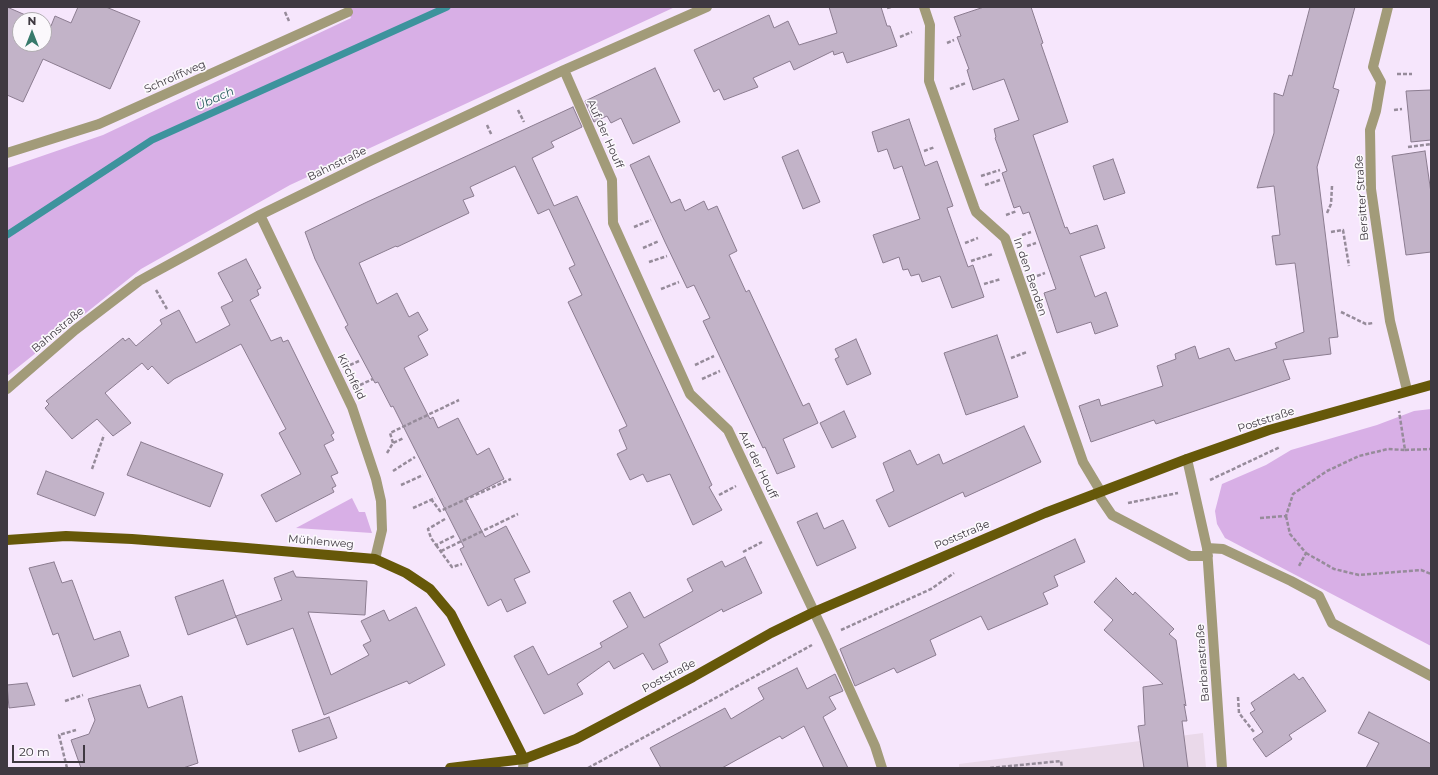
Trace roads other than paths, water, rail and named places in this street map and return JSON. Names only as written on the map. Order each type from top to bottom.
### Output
[{"type":"main road","name":"Poststraße","points":[[450,768],[524,764],[576,740],[771,633],[814,612],[1017,524],[1186,459],[1269,430],[1407,390],[1431,385]]},
{"type":"main road","name":"Mühlenweg","points":[[7,540],[66,536],[132,539],[375,559],[406,573],[430,589],[450,614],[524,764]]},
{"type":"street","name":"Bahnstraße","points":[[7,389],[75,330],[139,281],[260,215],[370,161],[564,70],[707,7]]},
{"type":"street","name":"In den Benden","points":[[924,7],[930,25],[929,81],[976,212],[1005,238],[1083,462],[1099,493]]},
{"type":"street","name":"Bersitter Straße","points":[[1388,7],[1373,67],[1381,82],[1370,130],[1371,189],[1390,321],[1407,390]]},
{"type":"street","name":"Schroiffweg","points":[[7,153],[99,124],[348,12]]},
{"type":"street","name":"Auf der Houff","points":[[564,70],[612,180],[613,222],[690,394],[728,430],[784,545],[826,637],[875,746],[882,768]]},
{"type":"street","name":"Kirchfeld","points":[[260,215],[352,407],[376,479],[381,501],[382,530],[375,559]]},
{"type":"street","name":"Barbarastraße","points":[[1186,459],[1194,487],[1207,552],[1222,768]]},
{"type":"street","points":[[1099,493],[1112,515],[1190,556],[1223,549],[1291,581],[1318,596],[1332,623],[1431,676]]},
{"type":"waterway","name":"Übach","points":[[7,235],[152,140],[447,7]]}]
